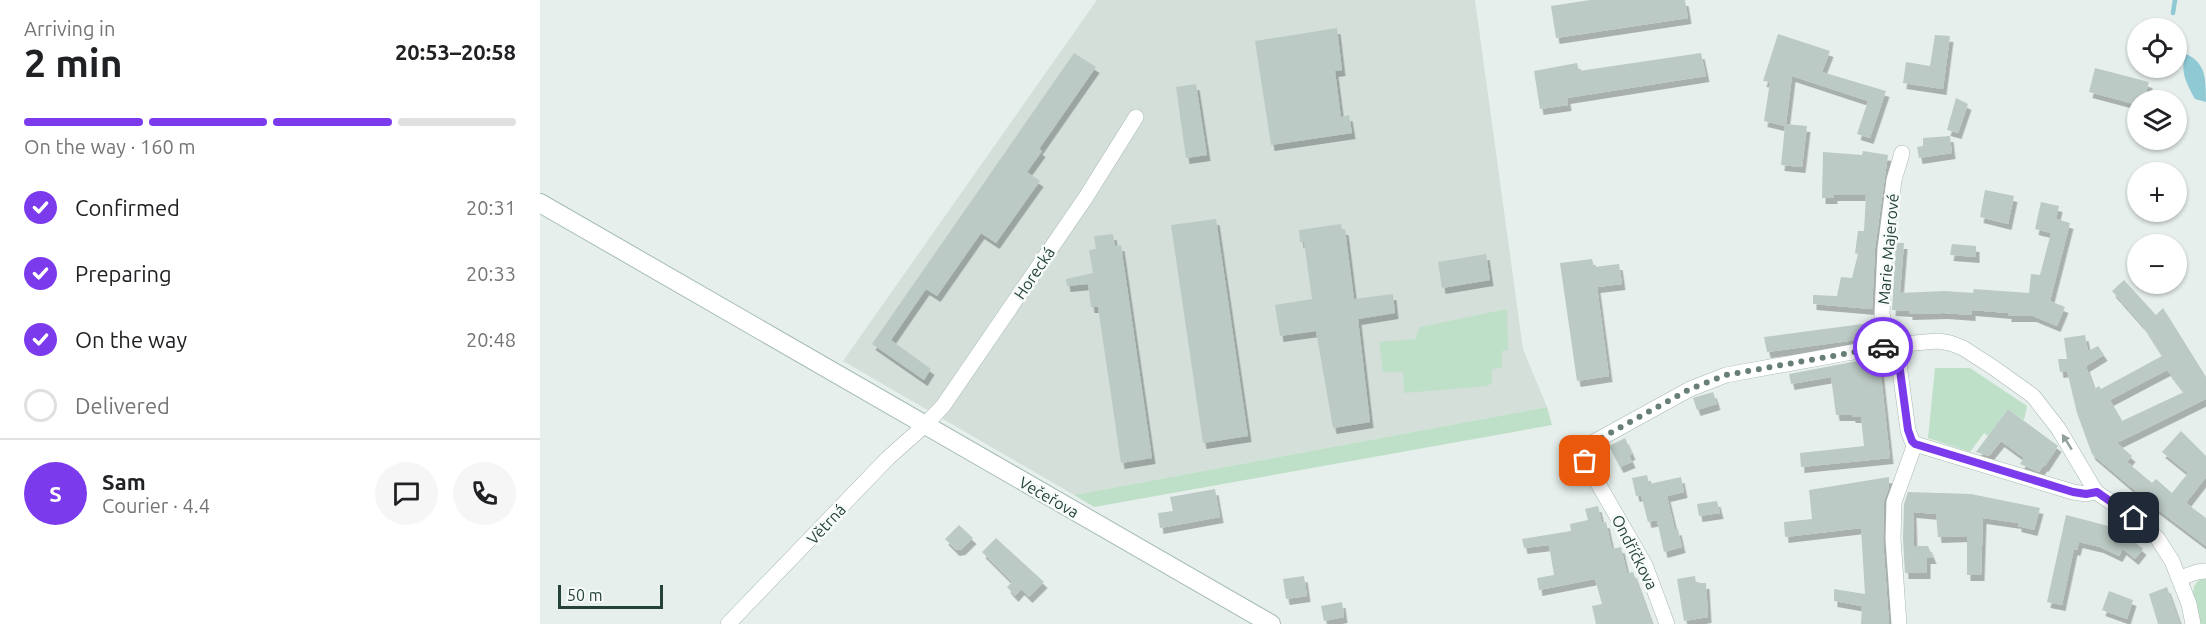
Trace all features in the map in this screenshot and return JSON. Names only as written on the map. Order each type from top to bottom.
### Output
[{"type":"street","name":"Horecká","points":[[925,425],[943,406],[1006,315],[1086,197],[1136,117]]},
{"type":"street","name":"Marie Majerové","points":[[1902,153],[1894,180],[1882,303],[1883,323],[1899,363],[1909,436],[1915,444]]},
{"type":"street","name":"Večeřova","points":[[540,203],[1271,624]]},
{"type":"street","points":[[1892,345],[1938,341],[1950,343],[1963,348],[2033,396],[2048,414],[2097,492],[2152,533],[2166,550],[2180,578],[2193,624]]},
{"type":"street","name":"Ondříčkova","points":[[1667,624],[1645,565],[1585,461],[1584,451],[1592,443],[1690,389],[1716,378],[1748,370],[1892,345]]},
{"type":"street","name":"Větrná","points":[[728,624],[888,458],[925,425]]},
{"type":"street","points":[[1899,624],[1893,539],[1894,502],[1915,444],[2073,492],[2086,494],[2097,492]]},
{"type":"street","points":[[2180,578],[2206,571]]},
{"type":"shaded area","points":[[1097,0],[1475,0],[1523,349],[1547,407],[1074,495],[843,361]]},
{"type":"green space","points":[[1507,309],[1508,350],[1502,351],[1502,368],[1492,369],[1492,382],[1488,386],[1404,393],[1403,372],[1383,372],[1379,342],[1415,339],[1420,327]]},
{"type":"green space","points":[[1935,368],[1970,368],[2027,406],[2024,420],[2008,409],[1988,436],[1984,433],[1970,452],[1928,438]]},
{"type":"green space","points":[[1547,407],[1552,425],[1094,507],[1074,495]]},
{"type":"green space","points":[[2206,578],[2206,624],[2200,624],[2194,604],[2193,590],[2199,580]]},
{"type":"water","points":[[2187,55],[2198,62],[2204,73],[2206,102],[2195,99],[2187,83]]},
{"type":"building","points":[[1590,0],[1685,0],[1688,18],[1556,38],[1551,6]]},
{"type":"building","points":[[1337,28],[1342,70],[1335,71],[1341,117],[1349,115],[1352,133],[1271,145],[1255,41]]},
{"type":"building","points":[[1778,34],[1830,51],[1822,72],[1886,91],[1870,138],[1857,134],[1868,101],[1792,76],[1786,124],[1807,126],[1802,167],[1781,165],[1785,126],[1764,121],[1770,82],[1763,81]]},
{"type":"building","points":[[1935,35],[1950,36],[1943,89],[1903,83],[1906,62],[1930,66]]},
{"type":"building","points":[[1074,53],[1096,67],[1039,149],[1042,151],[1027,172],[1040,181],[996,243],[981,233],[937,296],[926,289],[891,340],[931,369],[924,380],[872,344]]},
{"type":"building","points":[[1701,53],[1706,76],[1567,98],[1568,105],[1540,109],[1534,71],[1577,63],[1579,71]]},
{"type":"building","points":[[2095,68],[2149,82],[2147,90],[2127,90],[2127,102],[2089,92]]},
{"type":"building","points":[[1196,84],[1207,155],[1186,158],[1176,87]]},
{"type":"building","points":[[1956,98],[1968,104],[1958,133],[1947,130]]},
{"type":"building","points":[[1950,136],[1952,153],[1919,158],[1917,147],[1923,146],[1923,138]]},
{"type":"building","points":[[1863,151],[1888,155],[1875,248],[1872,309],[1813,304],[1813,295],[1837,296],[1841,277],[1852,278],[1858,254],[1855,253],[1858,231],[1864,231],[1866,195],[1834,195],[1834,198],[1822,198],[1823,152],[1862,155]]},
{"type":"building","points":[[1985,190],[2014,196],[2008,224],[1980,217]]},
{"type":"building","points":[[2041,202],[2059,206],[2056,219],[2070,223],[2050,301],[2065,307],[2057,326],[2033,316],[2008,316],[2008,313],[1972,310],[1972,315],[1909,314],[1909,311],[1892,310],[1896,243],[1904,243],[1900,293],[1944,291],[1973,293],[1974,289],[2029,293],[2031,274],[2040,275],[2051,233],[2035,229]]},
{"type":"building","points":[[1216,219],[1248,436],[1203,443],[1171,225]]},
{"type":"building","points":[[1341,224],[1342,229],[1345,229],[1354,299],[1393,294],[1395,313],[1358,319],[1370,422],[1333,428],[1316,331],[1280,336],[1275,305],[1312,299],[1304,242],[1300,242],[1299,230]]},
{"type":"building","points":[[1113,234],[1115,246],[1121,245],[1152,458],[1121,463],[1098,307],[1091,307],[1088,284],[1067,286],[1066,279],[1093,273],[1089,250],[1096,249],[1094,236]]},
{"type":"building","points":[[1952,244],[1976,246],[1976,257],[1950,255]]},
{"type":"building","points":[[1486,254],[1490,280],[1442,288],[1438,262]]},
{"type":"building","points":[[1592,259],[1594,267],[1619,264],[1622,284],[1597,287],[1609,376],[1577,381],[1560,263]]},
{"type":"building","points":[[2124,280],[2127,283],[2127,294],[2137,294],[2156,315],[2163,308],[2206,377],[2206,399],[2117,443],[2132,456],[2127,462],[2152,483],[2156,479],[2172,493],[2188,473],[2162,452],[2181,431],[2206,456],[2206,477],[2186,503],[2206,518],[2206,546],[2153,506],[2092,454],[2077,413],[2067,371],[2060,372],[2058,359],[2067,359],[2064,338],[2085,335],[2088,351],[2098,346],[2104,355],[2086,366],[2094,389],[2099,386],[2101,389],[2162,356],[2143,326],[2112,291]],"holes":[[[2167,370],[2184,392],[2122,421],[2110,400]]]},
{"type":"building","points":[[1870,323],[1871,338],[1767,352],[1764,337]]},
{"type":"building","points":[[1879,357],[1890,458],[1801,467],[1800,453],[1864,446],[1861,417],[1836,415],[1831,377],[1791,384],[1789,374]]},
{"type":"building","points":[[1713,392],[1717,404],[1697,410],[1693,398]]},
{"type":"building","points":[[2008,409],[2058,446],[2039,472],[2020,464],[2024,458],[2001,441],[1989,456],[1976,452]]},
{"type":"building","points":[[1625,438],[1632,454],[1629,455],[1632,462],[1620,467],[1609,446]]},
{"type":"building","points":[[1647,475],[1649,484],[1681,477],[1684,492],[1667,496],[1675,530],[1678,529],[1682,547],[1664,552],[1657,520],[1648,522],[1641,495],[1636,496],[1632,478]]},
{"type":"building","points":[[1889,477],[1889,487],[1884,501],[1883,539],[1889,624],[1861,624],[1862,606],[1834,601],[1834,589],[1865,594],[1861,528],[1785,537],[1784,522],[1812,519],[1809,490]]},
{"type":"building","points":[[1215,489],[1220,517],[1160,528],[1158,513],[1173,511],[1170,497]]},
{"type":"building","points":[[1908,492],[1971,494],[2040,508],[2034,530],[2018,526],[2018,523],[1983,518],[1981,575],[1967,575],[1967,536],[1938,537],[1936,514],[1913,512],[1914,546],[1928,546],[1933,558],[1927,558],[1927,573],[1905,573],[1904,504]]},
{"type":"building","points":[[1717,501],[1720,513],[1699,516],[1697,504]]},
{"type":"building","points":[[1598,506],[1602,523],[1606,522],[1612,549],[1621,547],[1627,573],[1633,572],[1652,624],[1596,624],[1592,606],[1602,604],[1595,579],[1539,590],[1537,578],[1554,575],[1549,545],[1524,548],[1522,539],[1571,531],[1570,524],[1588,520],[1585,509]]},
{"type":"building","points":[[2066,515],[2120,529],[2143,549],[2135,559],[2123,549],[2119,556],[2100,547],[2079,542],[2077,550],[2074,549],[2062,605],[2047,602]]},
{"type":"building","points":[[959,525],[973,538],[962,549],[956,550],[945,539]]},
{"type":"building","points":[[996,538],[1044,582],[1029,597],[1021,589],[1015,596],[1007,587],[1012,582],[982,552]]},
{"type":"building","points":[[1304,576],[1307,596],[1286,599],[1283,579]]},
{"type":"building","points":[[1695,576],[1696,583],[1706,583],[1708,617],[1684,621],[1677,579]]},
{"type":"building","points":[[2167,587],[2180,624],[2158,624],[2149,594]]},
{"type":"building","points":[[2109,591],[2133,600],[2127,619],[2102,610]]},
{"type":"building","points":[[1342,602],[1344,617],[1324,621],[1321,606]]},
{"type":"waterway","points":[[2173,13],[2175,0]]},
{"type":"way so far","points":[[1585,461],[1584,451],[1592,443],[1707,382],[1748,370],[1883,347]]},
{"type":"route","points":[[1883,347],[1892,345],[1898,356],[1909,436],[1915,444],[2073,492],[2086,494],[2097,492],[2134,518]]}]
